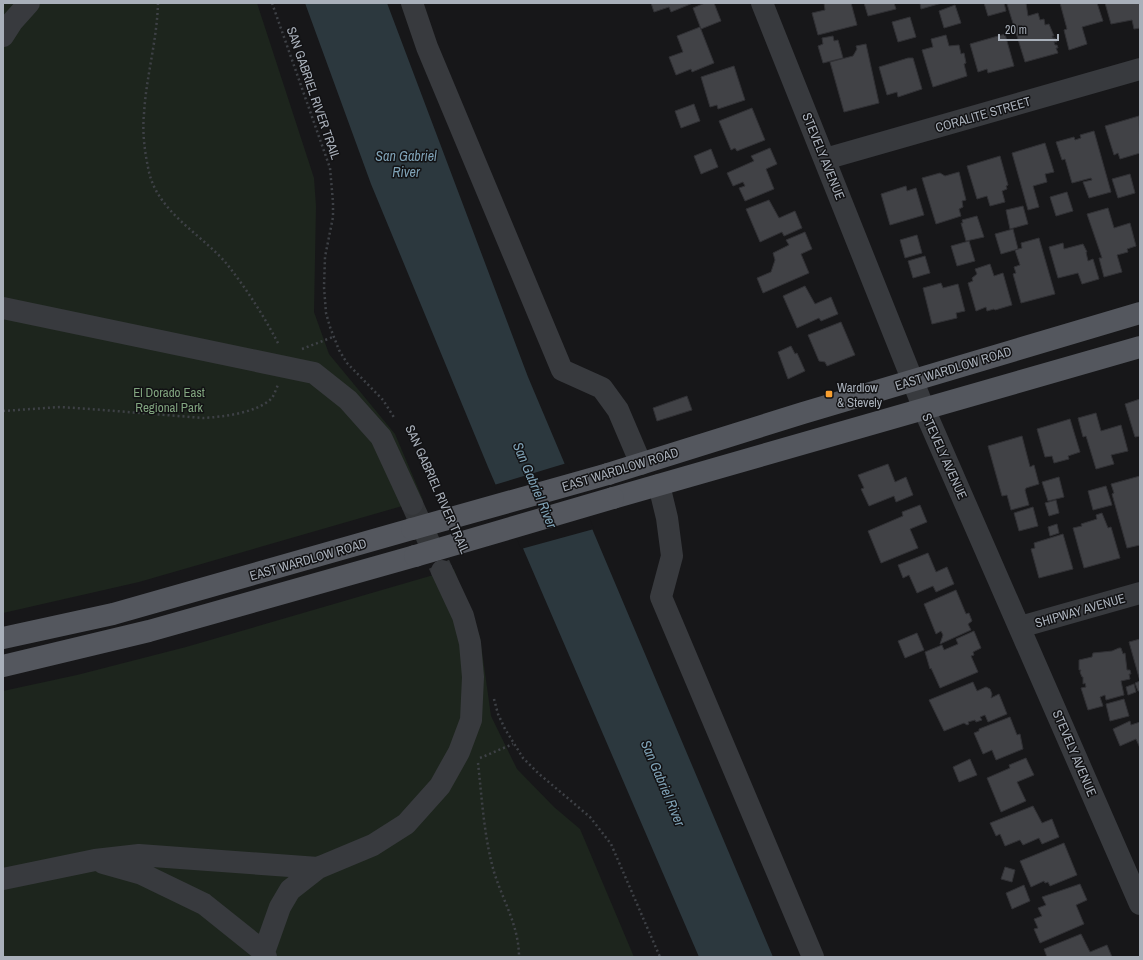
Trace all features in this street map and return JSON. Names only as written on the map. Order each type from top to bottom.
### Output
[{"type":"main road","name":"EAST WARDLOW ROAD","points":[[3,638],[113,614],[608,474],[803,413],[1140,313]]},
{"type":"main road","name":"EAST WARDLOW ROAD","points":[[3,666],[149,631],[1140,347]]},
{"type":"street","points":[[3,36],[12,22],[29,3]]},
{"type":"street","points":[[412,3],[427,47],[562,370],[602,388],[618,410],[641,464]]},
{"type":"street","name":"STEVELY AVENUE","points":[[762,3],[914,380],[924,409],[1140,904]]},
{"type":"street","name":"CORALITE STREET","points":[[825,160],[1140,69]]},
{"type":"street","points":[[3,308],[314,373],[348,400],[381,436],[412,504]]},
{"type":"street","points":[[659,485],[672,556],[661,597],[813,957]]},
{"type":"street","points":[[94,860],[142,874],[204,904],[265,954],[271,928],[290,890],[318,868],[373,845],[406,824],[440,786],[459,752],[471,720],[473,677],[470,643],[463,616],[442,571]]},
{"type":"street","name":"SHIPWAY AVENUE","points":[[1020,627],[1140,593]]},
{"type":"street","points":[[3,879],[94,860],[139,855],[318,868]]},
{"type":"path","points":[[158,3],[158,29],[144,115],[145,147],[150,173],[159,196],[181,221],[225,262],[238,278],[281,350]]},
{"type":"path","name":"SAN GABRIEL RIVER TRAIL","points":[[272,3],[330,168],[333,217],[325,257],[324,287],[326,314],[334,337],[347,363],[383,400],[398,423]]},
{"type":"path","points":[[295,349],[302,349],[334,337]]},
{"type":"path","points":[[3,411],[60,408],[203,418],[225,416],[254,408],[272,399],[279,381]]},
{"type":"path","points":[[493,694],[498,714],[513,744],[538,774],[579,806],[604,834],[618,857],[660,957]]},
{"type":"path","points":[[513,744],[478,758],[487,841],[495,873],[511,913],[519,957]]},
{"type":"green space","name":"El Dorado East Regional Park","points":[[3,3],[257,3],[314,178],[316,206],[314,312],[329,354],[395,434],[423,500],[139,582],[3,613]]},
{"type":"green space","points":[[454,569],[480,637],[491,716],[517,769],[554,807],[580,829],[634,957],[3,957],[3,691],[77,675],[186,647]]},
{"type":"water","name":"San Gabriel River","points":[[305,3],[387,3],[528,377],[773,957],[699,957],[488,467],[371,184]]},
{"type":"pier","points":[[567,463],[594,529],[521,549],[494,485]]},
{"type":"building","points":[[651,3],[693,3],[671,12],[669,7],[654,12]]},
{"type":"building","points":[[705,3],[714,3],[721,21],[701,29],[693,8]]},
{"type":"building","points":[[824,3],[851,3],[857,25],[818,35],[812,13],[825,10]]},
{"type":"building","points":[[864,3],[894,3],[896,9],[868,16]]},
{"type":"building","points":[[920,3],[942,3],[921,9]]},
{"type":"building","points":[[984,3],[1004,3],[1006,11],[988,16]]},
{"type":"building","points":[[1026,3],[1028,16],[1038,13],[1040,20],[1044,19],[1045,25],[1049,24],[1054,36],[1052,36],[1057,42],[1054,42],[1055,45],[1057,45],[1058,48],[1056,48],[1058,53],[1025,62],[1007,4]]},
{"type":"building","points":[[1060,3],[1097,3],[1103,21],[1082,27],[1087,44],[1069,50],[1064,30],[1067,29]]},
{"type":"building","points":[[1105,3],[1140,3],[1140,28],[1134,29],[1132,20],[1111,24]]},
{"type":"building","points":[[955,5],[961,23],[944,28],[939,11]]},
{"type":"building","points":[[910,17],[916,37],[898,42],[892,22]]},
{"type":"building","points":[[700,27],[714,63],[692,72],[691,69],[676,75],[669,57],[683,52],[677,36]]},
{"type":"building","points":[[1005,34],[1014,66],[988,73],[987,69],[978,72],[970,44]]},
{"type":"building","points":[[946,35],[949,46],[959,45],[961,54],[964,53],[966,63],[964,64],[967,76],[933,87],[922,50],[933,47],[931,39]]},
{"type":"building","points":[[833,36],[834,41],[838,40],[843,58],[823,63],[818,46],[823,44],[822,38]]},
{"type":"building","points":[[866,44],[879,103],[844,112],[830,62],[853,56],[857,49],[856,46]]},
{"type":"building","points":[[908,58],[913,58],[922,89],[898,97],[897,92],[887,95],[879,67]]},
{"type":"building","points":[[734,66],[745,100],[718,109],[717,105],[710,107],[701,77]]},
{"type":"building","points":[[694,104],[700,121],[681,128],[675,111]]},
{"type":"building","points":[[752,108],[765,140],[737,151],[735,148],[731,150],[719,121]]},
{"type":"building","points":[[1139,116],[1140,153],[1120,159],[1118,153],[1114,155],[1105,126]]},
{"type":"building","points":[[1094,131],[1111,192],[1089,198],[1083,182],[1092,180],[1091,178],[1072,183],[1065,159],[1062,160],[1056,142],[1074,137],[1075,140],[1081,138],[1080,135]]},
{"type":"building","points":[[1045,143],[1054,172],[1045,174],[1047,182],[1033,186],[1039,207],[1028,210],[1012,153]]},
{"type":"building","points":[[770,148],[777,164],[766,169],[774,189],[745,201],[739,188],[745,186],[743,182],[733,186],[727,173],[754,161],[751,156]]},
{"type":"building","points":[[711,149],[718,167],[701,174],[694,156]]},
{"type":"building","points":[[1000,156],[1008,185],[1006,186],[1007,189],[1002,191],[1005,202],[990,206],[987,196],[977,199],[967,166]]},
{"type":"building","points":[[959,172],[966,200],[962,201],[963,207],[959,209],[961,216],[936,224],[922,178],[940,173],[945,176]]},
{"type":"building","points":[[1130,174],[1135,193],[1118,198],[1112,179]]},
{"type":"building","points":[[906,186],[907,191],[916,188],[924,215],[890,225],[881,194]]},
{"type":"building","points":[[1067,192],[1073,211],[1056,216],[1050,197]]},
{"type":"building","points":[[769,200],[779,218],[795,211],[802,228],[784,236],[782,232],[760,242],[746,209]]},
{"type":"building","points":[[1023,206],[1028,224],[1010,229],[1006,210]]},
{"type":"building","points":[[1108,208],[1114,228],[1130,223],[1136,246],[1127,249],[1128,252],[1117,255],[1122,272],[1104,277],[1099,258],[1102,258],[1087,214]]},
{"type":"building","points":[[977,216],[984,237],[966,241],[961,223],[963,223],[962,220]]},
{"type":"building","points":[[1013,229],[1018,249],[1001,254],[995,234]]},
{"type":"building","points":[[805,232],[812,249],[801,254],[809,273],[763,293],[757,278],[771,272],[775,260],[773,253],[789,245],[786,240]]},
{"type":"building","points":[[917,235],[922,253],[905,258],[900,240]]},
{"type":"building","points":[[1039,238],[1055,294],[1021,303],[1013,274],[1016,273],[1014,267],[1020,265],[1015,250],[1022,248],[1021,243]]},
{"type":"building","points":[[969,241],[975,261],[957,266],[951,246]]},
{"type":"building","points":[[1063,243],[1064,249],[1083,244],[1087,252],[1088,261],[1093,259],[1099,279],[1082,284],[1078,273],[1058,278],[1049,247]]},
{"type":"building","points":[[925,256],[930,273],[913,278],[908,261]]},
{"type":"building","points":[[990,264],[994,276],[1003,273],[1012,305],[987,311],[986,307],[976,311],[968,283],[973,281],[972,278],[977,274],[975,269]]},
{"type":"building","points":[[941,283],[943,288],[958,284],[965,311],[956,313],[957,318],[932,324],[923,288]]},
{"type":"building","points":[[805,286],[815,304],[831,297],[838,314],[821,321],[819,318],[797,328],[783,296]]},
{"type":"building","points":[[841,322],[855,355],[827,366],[825,362],[819,361],[808,335]]},
{"type":"building","points":[[791,346],[795,354],[797,353],[805,371],[788,379],[778,352]]},
{"type":"building","points":[[687,396],[692,410],[657,421],[653,408]]},
{"type":"building","points":[[1140,399],[1140,436],[1135,437],[1125,404]]},
{"type":"building","points":[[1096,413],[1101,431],[1121,425],[1128,451],[1111,455],[1114,464],[1096,469],[1086,436],[1083,437],[1078,418]]},
{"type":"building","points":[[1070,419],[1080,452],[1068,456],[1069,459],[1054,463],[1052,456],[1045,457],[1037,429]]},
{"type":"building","points":[[1022,436],[1030,467],[1034,465],[1039,484],[1026,488],[1025,490],[1029,505],[1011,510],[1007,495],[1002,496],[988,446]]},
{"type":"building","points":[[888,464],[895,482],[906,477],[913,495],[896,502],[894,496],[869,506],[861,489],[864,488],[858,475]]},
{"type":"building","points":[[1140,476],[1140,545],[1127,548],[1112,494],[1114,493],[1111,484]]},
{"type":"building","points":[[1059,477],[1064,497],[1048,501],[1042,482]]},
{"type":"building","points":[[1106,486],[1112,505],[1093,510],[1088,491]]},
{"type":"building","points":[[1056,500],[1059,513],[1049,516],[1045,503]]},
{"type":"building","points":[[920,505],[927,522],[910,529],[918,548],[881,563],[868,531],[903,516],[902,512]]},
{"type":"building","points":[[1033,507],[1038,526],[1019,531],[1014,513]]},
{"type":"building","points":[[1102,513],[1108,528],[1111,527],[1120,558],[1084,568],[1073,528],[1082,526],[1081,524],[1097,519],[1096,515]]},
{"type":"building","points":[[1057,524],[1059,533],[1050,536],[1048,527]]},
{"type":"building","points":[[1063,534],[1073,569],[1039,578],[1031,549],[1035,548],[1034,543]]},
{"type":"building","points":[[928,553],[936,572],[947,567],[954,584],[936,592],[933,586],[917,593],[909,575],[903,578],[898,565]]},
{"type":"building","points":[[956,590],[966,614],[969,613],[972,621],[968,624],[971,630],[940,644],[943,635],[941,631],[936,634],[924,604]]},
{"type":"building","points":[[974,631],[981,648],[973,652],[974,655],[971,656],[978,672],[940,688],[931,668],[930,669],[925,652],[942,645],[944,650],[958,644],[956,639]]},
{"type":"building","points":[[917,633],[924,650],[905,658],[898,641]]},
{"type":"building","points":[[1140,639],[1140,681],[1129,642]]},
{"type":"building","points":[[1121,648],[1123,654],[1125,653],[1127,670],[1130,670],[1131,674],[1129,674],[1130,679],[1121,681],[1124,695],[1106,700],[1105,695],[1100,697],[1103,706],[1088,710],[1081,688],[1086,687],[1085,683],[1083,684],[1083,677],[1080,672],[1081,670],[1079,670],[1079,660],[1092,657],[1093,653],[1112,651]]},
{"type":"building","points":[[1140,681],[1140,691],[1138,691],[1135,683]]},
{"type":"building","points":[[973,682],[977,691],[986,687],[990,689],[992,694],[991,698],[999,694],[1007,714],[988,722],[985,715],[980,717],[982,720],[968,722],[969,724],[967,725],[964,723],[944,731],[929,700]]},
{"type":"building","points":[[1134,684],[1136,692],[1128,695],[1126,687]]},
{"type":"building","points":[[1124,699],[1129,716],[1110,721],[1106,704]]},
{"type":"building","points":[[1010,717],[1017,735],[1020,734],[1023,749],[996,760],[992,750],[983,754],[974,733],[979,731],[979,729]]},
{"type":"building","points":[[1130,721],[1131,725],[1140,722],[1140,748],[1136,739],[1120,746],[1113,729]]},
{"type":"building","points":[[1026,758],[1034,775],[1017,782],[1026,801],[1001,812],[987,778],[1010,768],[1009,765]]},
{"type":"building","points":[[970,759],[977,775],[959,782],[953,767]]},
{"type":"building","points":[[1033,806],[1042,823],[1052,819],[1059,837],[1042,844],[1039,838],[1023,845],[1020,840],[1005,846],[1000,834],[996,836],[990,823]]},
{"type":"building","points":[[1064,843],[1077,875],[1050,886],[1048,882],[1045,883],[1044,881],[1031,887],[1020,861]]},
{"type":"building","points":[[1005,867],[1015,870],[1012,882],[1001,879]]},
{"type":"building","points":[[1080,884],[1087,900],[1076,905],[1084,924],[1040,943],[1034,929],[1038,928],[1034,919],[1042,916],[1038,908],[1046,905],[1042,897]]},
{"type":"building","points":[[1024,885],[1030,901],[1012,909],[1006,893]]},
{"type":"building","points":[[1081,934],[1090,952],[1107,945],[1112,957],[1047,957],[1044,949]]},
{"type":"tunnel","points":[[412,504],[442,571]]},
{"type":"place","name":"Wardlow & Stevely","points":[[829,394]]}]
